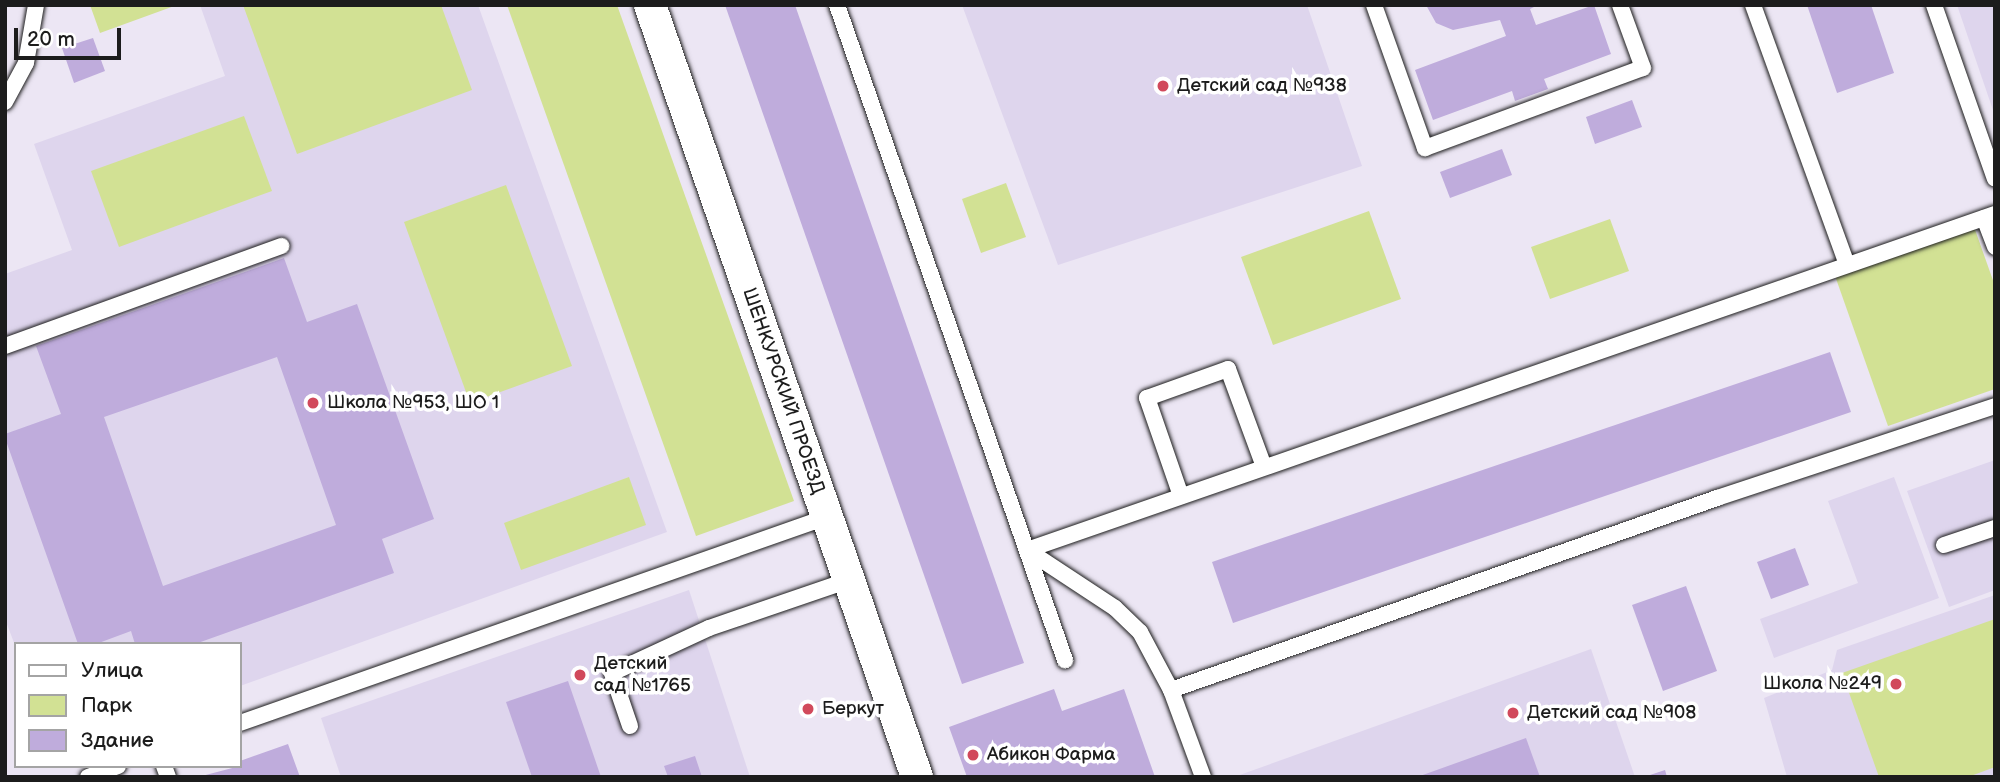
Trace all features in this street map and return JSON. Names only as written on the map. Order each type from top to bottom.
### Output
[{"type":"street","name":"ШЕНКУРСКИЙ ПРОЕЗД","points":[[650,5],[917,777]]},
{"type":"lane","points":[[5,102],[26,63],[36,5]]},
{"type":"lane","points":[[837,5],[1065,660]]},
{"type":"lane","points":[[1374,5],[1425,148],[1643,68],[1620,5]]},
{"type":"lane","points":[[1753,5],[1847,265]]},
{"type":"lane","points":[[1934,5],[1995,179]]},
{"type":"lane","points":[[1027,550],[1989,216],[1995,247]]},
{"type":"lane","points":[[5,346],[281,246]]},
{"type":"lane","points":[[1181,496],[1147,398],[1228,369],[1264,467]]},
{"type":"lane","points":[[1171,690],[1717,498],[1995,406]]},
{"type":"lane","points":[[242,722],[827,517]]},
{"type":"lane","points":[[1944,545],[1995,528]]},
{"type":"lane","points":[[1027,550],[1115,608],[1140,632],[1171,690],[1203,777]]},
{"type":"lane","points":[[630,726],[612,673],[709,628],[849,580]]},
{"type":"lane","points":[[88,777],[113,768]]},
{"type":"shaded area","name":"Школа №953, ШО 1","points":[[200,5],[478,5],[667,532],[242,685],[242,642],[14,643],[5,619],[5,274],[72,250],[34,144],[225,76]]},
{"type":"shaded area","name":"Детский сад №938","points":[[962,5],[1307,5],[1362,166],[1058,265]]},
{"type":"shaded area","points":[[1957,5],[1995,5],[1995,116]]},
{"type":"shaded area","points":[[1995,460],[1995,590],[1949,607],[1907,491]]},
{"type":"shaded area","points":[[1894,477],[1939,598],[1774,658],[1760,619],[1858,583],[1828,501]]},
{"type":"shaded area","name":"Детский сад №1765","points":[[689,590],[750,777],[341,777],[321,718]]},
{"type":"shaded area","name":"Школа №249","points":[[1995,595],[1995,777],[1787,777],[1764,698],[1832,670],[1837,650]]},
{"type":"shaded area","name":"Детский сад №908","points":[[1591,649],[1635,777],[1234,777]]},
{"type":"green space","points":[[90,5],[177,5],[100,33]]},
{"type":"green space","points":[[243,5],[441,5],[472,90],[297,154]]},
{"type":"green space","points":[[507,5],[617,5],[794,501],[696,536]]},
{"type":"green space","points":[[244,116],[272,191],[119,247],[91,171]]},
{"type":"green space","points":[[1006,183],[1026,237],[981,253],[962,199]]},
{"type":"green space","points":[[506,185],[572,366],[470,403],[404,222]]},
{"type":"green space","points":[[1369,211],[1401,299],[1273,345],[1241,257]]},
{"type":"green space","points":[[1610,219],[1629,271],[1550,299],[1531,247]]},
{"type":"green space","points":[[1973,224],[1995,286],[1995,389],[1888,426],[1834,273]]},
{"type":"green space","points":[[629,477],[646,525],[521,570],[504,523]]},
{"type":"green space","points":[[1995,619],[1995,767],[1968,777],[1879,777],[1842,673]]},
{"type":"building","points":[[725,5],[795,5],[1024,663],[962,684]]},
{"type":"building","points":[[1426,5],[1538,5],[1530,9],[1536,25],[1594,5],[1611,54],[1544,79],[1548,89],[1515,101],[1512,91],[1433,120],[1415,70],[1506,36],[1500,20],[1453,30],[1436,23]]},
{"type":"building","points":[[1807,5],[1871,5],[1894,73],[1837,93]]},
{"type":"building","points":[[93,38],[105,71],[74,83],[62,48]]},
{"type":"building","points":[[1632,100],[1642,127],[1595,144],[1586,117]]},
{"type":"building","points":[[1502,149],[1512,175],[1450,198],[1440,172]]},
{"type":"building","points":[[284,258],[307,322],[357,304],[434,519],[382,539],[394,573],[201,642],[134,642],[131,631],[101,642],[77,642],[5,438],[5,434],[61,414],[36,346]],"holes":[[[277,357],[336,525],[163,586],[104,417]]]},
{"type":"building","points":[[1830,352],[1851,412],[1233,623],[1212,562]]},
{"type":"building","points":[[1795,548],[1809,585],[1771,599],[1757,562]]},
{"type":"building","points":[[1686,586],[1717,671],[1663,691],[1632,605]]},
{"type":"building","points":[[568,681],[601,777],[532,777],[506,702]]},
{"type":"building","points":[[1054,689],[1062,711],[1124,689],[1155,777],[967,777],[949,727]]},
{"type":"building","points":[[1526,738],[1540,777],[1420,777],[1420,776]]},
{"type":"building","points":[[288,744],[300,777],[198,777],[242,768],[242,760]]},
{"type":"building","points":[[695,756],[702,777],[668,777],[664,766]]},
{"type":"building","points":[[1665,770],[1667,777],[1647,777],[1647,776]]},
{"type":"place","name":"Детский сад №938","points":[[1163,86]]},
{"type":"place","name":"Школа №953, ШО 1","points":[[313,403]]},
{"type":"place","name":"Детский сад №1765","points":[[580,675]]},
{"type":"place","name":"Школа №249","points":[[1896,684]]},
{"type":"place","name":"Беркут","points":[[808,709]]},
{"type":"place","name":"Детский сад №908","points":[[1513,713]]},
{"type":"place","name":"Абикон Фарма","points":[[973,755]]}]
